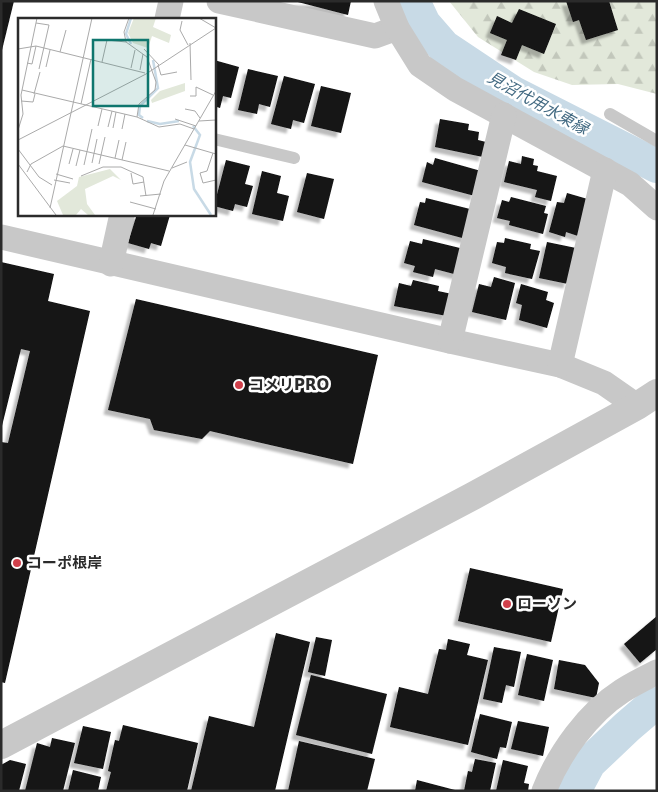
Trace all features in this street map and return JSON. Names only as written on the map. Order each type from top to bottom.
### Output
[{"type":"street","points":[[167,18],[171,1]]},
{"type":"street","points":[[220,1],[375,36],[397,28]]},
{"type":"street","points":[[386,1],[397,28],[420,65],[455,90],[630,184],[657,208]]},
{"type":"street","points":[[450,341],[504,115]]},
{"type":"street","points":[[560,365],[605,170]]},
{"type":"street","points":[[111,264],[122,215]]},
{"type":"street","points":[[1,237],[111,264],[560,365],[647,400]]},
{"type":"street","points":[[1,745],[473,496],[647,400]]},
{"type":"street","points":[[544,791],[551,773],[569,744],[590,718],[622,691],[657,672]]},
{"type":"lane","points":[[610,114],[657,141]]},
{"type":"lane","points":[[215,139],[294,158]]},
{"type":"green space","points":[[449,1],[657,1],[657,94],[618,84],[572,85],[534,72],[478,37]]},
{"type":"building","points":[[1,1],[14,1],[2,50],[1,50]]},
{"type":"building","points":[[294,1],[351,1],[348,15]]},
{"type":"building","points":[[566,1],[609,1],[618,30],[586,40],[579,20],[573,22]]},
{"type":"building","points":[[519,9],[556,24],[544,54],[522,45],[516,60],[501,55],[507,40],[490,33],[497,16],[512,23]]},
{"type":"building","points":[[215,60],[239,67],[231,98],[223,96],[220,108],[215,106]]},
{"type":"building","points":[[248,69],[278,76],[270,107],[259,104],[257,114],[238,110]]},
{"type":"building","points":[[284,76],[315,84],[304,123],[293,120],[291,129],[271,124]]},
{"type":"building","points":[[321,86],[351,93],[341,133],[311,126]]},
{"type":"building","points":[[440,119],[469,124],[468,130],[479,132],[478,140],[486,142],[483,157],[435,147]]},
{"type":"building","points":[[522,156],[534,159],[533,165],[538,166],[537,171],[557,176],[551,201],[535,197],[537,190],[504,182],[509,161],[521,164]]},
{"type":"building","points":[[435,158],[481,171],[475,196],[422,182],[427,162],[433,165]]},
{"type":"building","points":[[226,160],[250,166],[245,184],[253,186],[247,207],[235,204],[233,211],[215,206]]},
{"type":"building","points":[[262,171],[281,176],[277,193],[289,196],[283,221],[252,214]]},
{"type":"building","points":[[307,173],[334,179],[324,219],[297,212]]},
{"type":"building","points":[[567,193],[591,200],[581,237],[566,232],[565,237],[549,232],[557,202],[564,203]]},
{"type":"building","points":[[511,197],[546,206],[544,213],[548,214],[543,234],[509,225],[510,221],[497,218],[502,200],[509,202]]},
{"type":"building","points":[[426,198],[474,210],[466,239],[414,225],[420,202],[425,203]]},
{"type":"building","points":[[137,215],[170,215],[161,246],[151,243],[149,249],[128,243]]},
{"type":"building","points":[[505,238],[531,244],[530,249],[540,251],[532,279],[505,273],[506,267],[492,263],[497,242],[504,243]]},
{"type":"building","points":[[423,239],[464,249],[458,275],[435,269],[433,277],[413,272],[415,266],[404,263],[410,241],[422,244]]},
{"type":"building","points":[[547,242],[576,248],[568,284],[539,278]]},
{"type":"building","name":"コーポ根岸","points":[[1,262],[54,274],[48,301],[90,311],[5,683],[1,682],[1,442],[8,443],[30,351],[21,349],[1,430]]},
{"type":"building","points":[[494,277],[515,283],[506,320],[472,312],[479,284],[491,287]]},
{"type":"building","points":[[413,280],[439,286],[438,291],[452,294],[447,316],[394,306],[399,283],[411,286]]},
{"type":"building","points":[[521,284],[548,292],[546,300],[554,303],[547,328],[519,320],[522,305],[516,303]]},
{"type":"building","points":[[136,299],[378,355],[353,464],[210,431],[202,439],[154,430],[150,419],[108,410]]},
{"type":"building","points":[[470,568],[563,589],[551,642],[458,621]]},
{"type":"building","points":[[657,616],[657,649],[640,663],[624,644]]},
{"type":"building","points":[[276,633],[310,642],[275,791],[191,791],[209,716],[254,727]]},
{"type":"building","points":[[316,637],[332,640],[325,676],[308,672]]},
{"type":"building","points":[[448,639],[470,644],[467,655],[488,660],[468,745],[390,727],[399,687],[428,694],[439,649],[446,650]]},
{"type":"building","points":[[494,647],[521,652],[514,687],[506,685],[502,703],[483,699]]},
{"type":"building","points":[[527,654],[553,660],[544,701],[518,695]]},
{"type":"building","points":[[559,660],[585,665],[599,683],[596,698],[554,689]]},
{"type":"building","points":[[311,675],[387,694],[372,754],[296,735]]},
{"type":"building","points":[[480,714],[512,722],[506,748],[500,747],[497,759],[471,752]]},
{"type":"building","points":[[518,721],[549,727],[543,756],[511,749]]},
{"type":"building","points":[[123,725],[198,743],[187,791],[106,791],[111,772],[108,771],[115,740],[119,741]]},
{"type":"building","points":[[83,726],[111,732],[103,769],[74,763]]},
{"type":"building","points":[[52,738],[75,743],[63,791],[25,791],[37,743],[50,747]]},
{"type":"building","points":[[299,741],[375,759],[367,791],[288,791]]},
{"type":"building","points":[[475,759],[496,763],[490,791],[464,791],[468,771],[472,772]]},
{"type":"building","points":[[10,760],[26,764],[19,791],[1,791],[1,765]]},
{"type":"building","points":[[503,760],[528,766],[524,783],[529,784],[528,791],[496,791]]},
{"type":"building","points":[[73,770],[101,777],[98,791],[68,791]]},
{"type":"building","points":[[417,780],[455,790],[455,791],[415,791]]},
{"type":"waterway","name":"見沼代用水東縁","points":[[413,1],[424,24],[444,47],[513,93],[657,166]]},
{"type":"waterway","name":"見沼代用水東縁","points":[[574,791],[589,763],[627,727],[649,708],[657,704]]},
{"type":"place","name":"コメリPRO","points":[[239,385]]},
{"type":"place","name":"コーポ根岸","points":[[17,563]]},
{"type":"place","name":"ローソン","points":[[507,604]]}]
